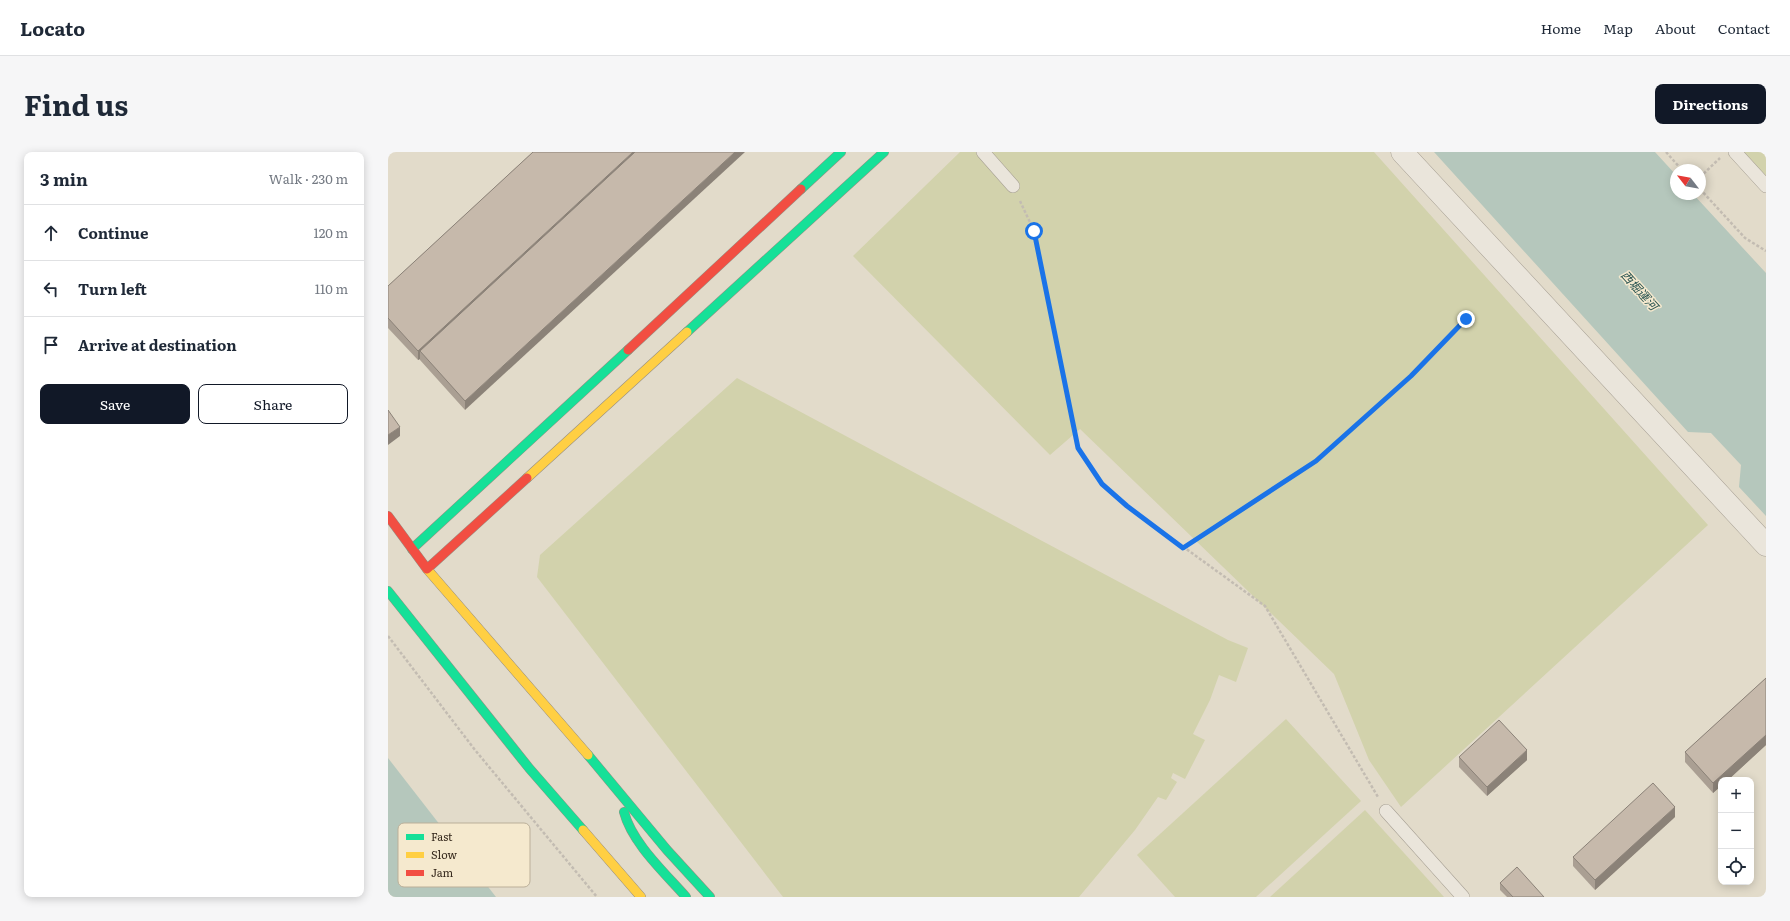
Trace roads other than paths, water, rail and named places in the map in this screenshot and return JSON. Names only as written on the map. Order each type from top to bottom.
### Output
[{"type":"street","points":[[412,550],[841,152]]},
{"type":"street","points":[[427,569],[884,152]]},
{"type":"street","points":[[1402,152],[1766,545]]},
{"type":"street","points":[[388,516],[427,569],[569,733],[667,850],[710,897]]},
{"type":"street","points":[[388,591],[529,768],[640,897]]},
{"type":"street","points":[[620,794],[627,824],[651,858],[686,897]]},
{"type":"lane","points":[[983,152],[1013,186]]},
{"type":"lane","points":[[1735,152],[1766,186]]},
{"type":"lane","points":[[1386,811],[1462,897]]},
{"type":"water","name":"西堀運河","points":[[1434,152],[1655,152],[1670,168],[1670,200],[1699,200],[1766,273],[1766,516],[1739,487],[1741,465],[1711,433],[1688,432]]},
{"type":"water","points":[[388,758],[439,823],[398,823],[398,887],[488,887],[496,897],[388,897]]}]
